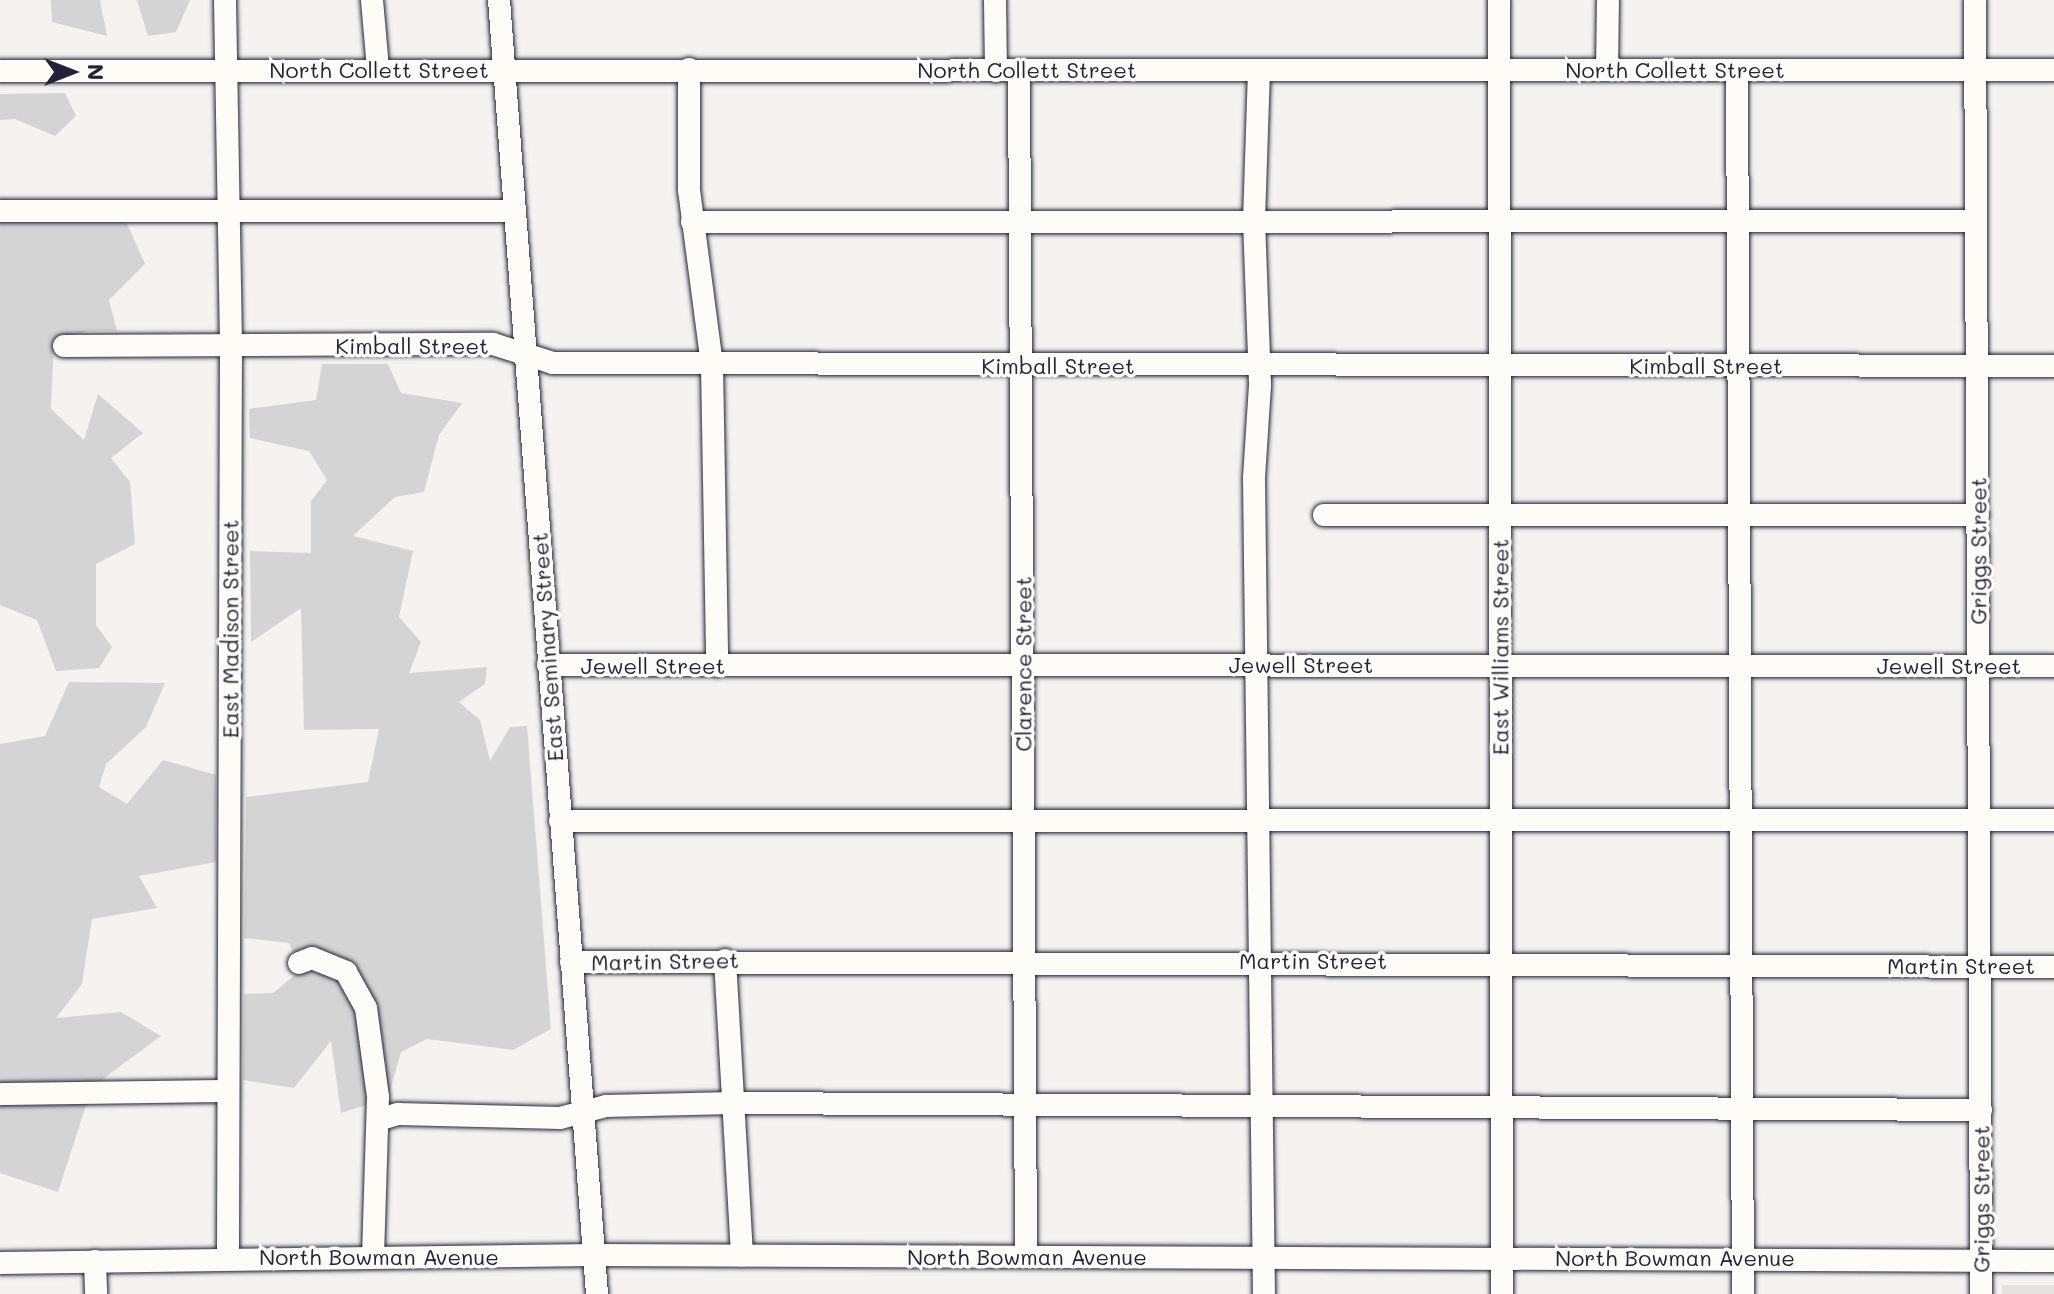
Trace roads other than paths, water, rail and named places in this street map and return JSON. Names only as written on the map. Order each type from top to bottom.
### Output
[{"type":"street","name":"East Madison Street","points":[[225,0],[231,346],[228,1259]]},
{"type":"street","points":[[372,0],[378,68]]},
{"type":"street","name":"East Seminary Street","points":[[499,0],[597,1294]]},
{"type":"street","points":[[995,0],[996,71]]},
{"type":"street","name":"East Williams Street","points":[[1499,0],[1497,222],[1502,1294]]},
{"type":"street","points":[[1607,70],[1608,0]]},
{"type":"street","name":"Griggs Street","points":[[1975,0],[1981,1294]]},
{"type":"street","name":"North Collett Street","points":[[0,71],[378,68],[2054,70]]},
{"type":"street","points":[[689,69],[692,222],[712,365],[717,666]]},
{"type":"street","points":[[1259,70],[1254,220],[1260,366],[1254,478],[1260,664],[1264,1294]]},
{"type":"street","name":"Clarence Street","points":[[1019,71],[1026,1257]]},
{"type":"street","points":[[1737,71],[1736,367],[1743,1294]]},
{"type":"street","points":[[0,211],[515,211]]},
{"type":"street","points":[[692,222],[1019,219],[1976,221]]},
{"type":"street","name":"Kimball Street","points":[[64,346],[493,344],[553,363],[712,365],[2054,366]]},
{"type":"street","points":[[1324,515],[1978,515]]},
{"type":"street","name":"Jewell Street","points":[[548,665],[2054,666]]},
{"type":"street","points":[[560,821],[1024,817],[1261,822],[1501,818],[2054,820]]},
{"type":"street","points":[[299,963],[312,958],[331,963],[358,986],[373,1042],[378,1120],[373,1258]]},
{"type":"street","points":[[725,960],[742,1256]]},
{"type":"street","name":"Martin Street","points":[[571,962],[1262,961],[2054,967]]},
{"type":"street","points":[[0,1094],[228,1091]]},
{"type":"street","points":[[378,1120],[398,1114],[583,1114],[606,1106],[733,1103],[1026,1108],[1981,1110]]},
{"type":"street","name":"North Bowman Avenue","points":[[0,1263],[594,1255],[1502,1259],[1742,1257],[2054,1261]]},
{"type":"street","points":[[95,1261],[96,1294]]}]
